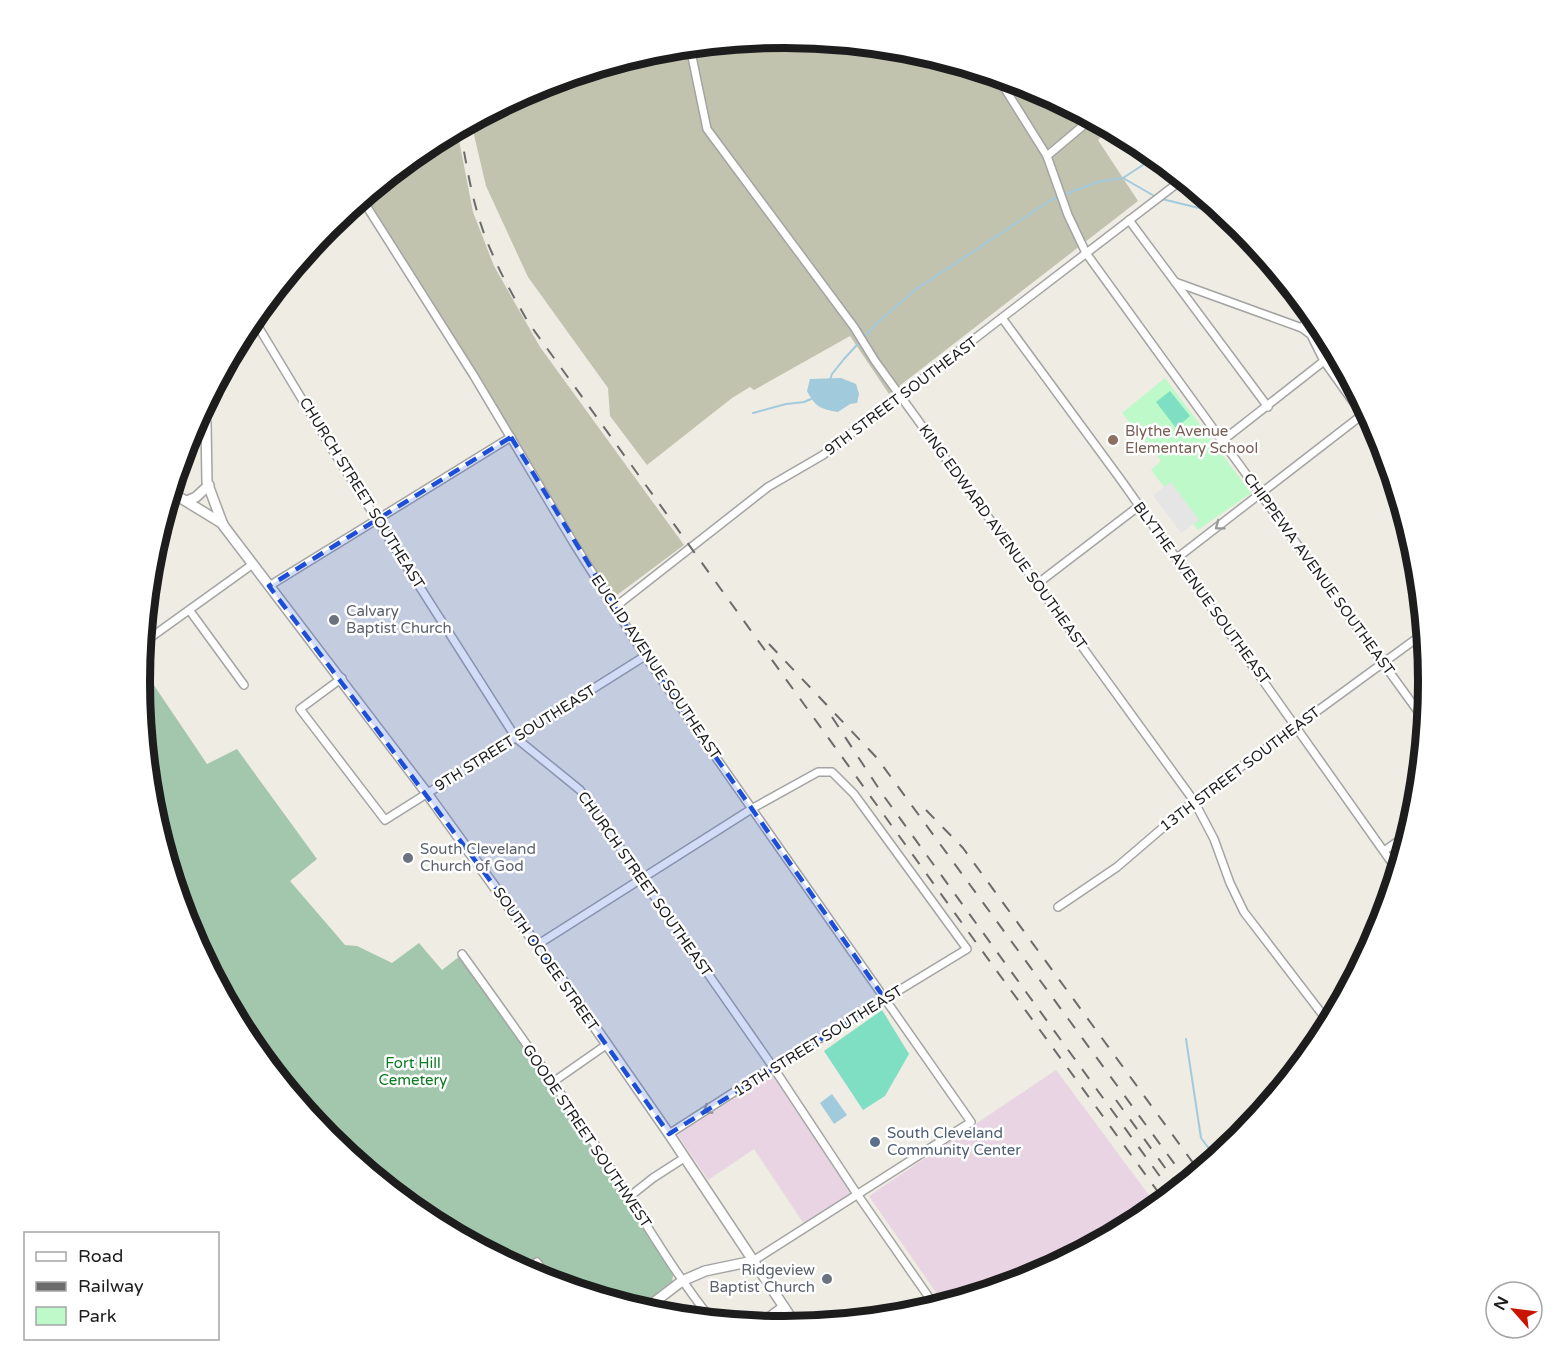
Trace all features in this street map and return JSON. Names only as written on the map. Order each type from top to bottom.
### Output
[{"type":"street","name":"KING EDWARD AVENUE SOUTHEAST","points":[[692,55],[707,129],[854,327],[875,361],[1194,801],[1214,838],[1230,883],[1244,912],[1323,1015]]},
{"type":"street","name":"CHIPPEWA AVENUE SOUTHEAST","points":[[1004,88],[1047,156],[1068,215],[1086,253],[1417,710]]},
{"type":"street","points":[[1047,156],[1085,124]]},
{"type":"street","name":"9TH STREET SOUTHEAST","points":[[615,607],[768,487],[823,455],[901,397],[1176,184]]},
{"type":"street","name":"EUCLID AVENUE SOUTHEAST","points":[[366,205],[645,656],[971,1122],[857,1194]]},
{"type":"street","points":[[1129,220],[1268,407]]},
{"type":"street","points":[[1175,282],[1302,328],[1316,338]]},
{"type":"street","name":"BLYTHE AVENUE SOUTHEAST","points":[[1002,318],[1297,725],[1391,862]]},
{"type":"street","points":[[1302,328],[1306,322]]},
{"type":"street","name":"CHURCH STREET SOUTHEAST","points":[[259,328],[332,449],[516,738],[580,790],[773,1067],[930,1299]]},
{"type":"street","points":[[1311,334],[1324,361],[1353,403]]},
{"type":"street","points":[[1222,441],[1324,361]]},
{"type":"street","points":[[1177,558],[1360,417]]},
{"type":"street","name":"SOUTH OCOEE STREET","points":[[206,422],[209,485],[224,525],[342,678],[537,945],[669,1134],[790,1316]]},
{"type":"street","points":[[269,586],[511,437]]},
{"type":"street","points":[[187,501],[196,497],[209,485]]},
{"type":"street","points":[[179,496],[224,525]]},
{"type":"street","points":[[1037,584],[1139,506]]},
{"type":"street","points":[[151,637],[253,564]]},
{"type":"street","points":[[190,611],[244,685]]},
{"type":"street","name":"13TH STREET SOUTHEAST","points":[[1058,907],[1117,867],[1194,801],[1417,638]]},
{"type":"street","name":"9TH STREET SOUTHEAST","points":[[342,678],[300,709],[385,820],[426,792],[645,656]]},
{"type":"street","name":"13TH STREET SOUTHEAST","points":[[669,1134],[773,1067],[968,949],[854,794],[832,772],[818,772],[753,808]]},
{"type":"street","points":[[537,945],[753,808]]},
{"type":"street","points":[[1384,851],[1397,842]]},
{"type":"street","name":"GOODE STREET SOUTHWEST","points":[[462,954],[602,1154],[682,1281],[705,1311]]},
{"type":"street","points":[[553,1082],[606,1045]]},
{"type":"street","points":[[628,1197],[684,1158]]},
{"type":"street","points":[[654,1302],[682,1281],[705,1271],[753,1261],[857,1194]]},
{"type":"street","points":[[537,1262],[541,1268]]},
{"type":"street","points":[[770,1316],[783,1306]]},
{"type":"highlighted area","points":[[511,437],[645,656],[885,999],[669,1134],[495,887],[269,586]]},
{"type":"shaded area","points":[[784,48],[867,53],[908,60],[988,82],[1027,96],[1103,135],[1098,140],[1138,201],[889,394],[850,336],[754,390],[750,387],[732,398],[647,465],[610,416],[608,388],[528,277],[486,186],[473,130],[504,113],[580,82],[660,60],[701,53]]},
{"type":"shaded area","points":[[459,138],[473,212],[494,266],[540,347],[684,545],[613,598],[370,202],[398,179]]},
{"type":"shaded area","points":[[1171,482],[1199,520],[1181,533],[1153,495]]},
{"type":"shaded area","points":[[1056,1070],[1151,1198],[1101,1231],[1064,1251],[1027,1268],[939,1296],[869,1196]]},
{"type":"shaded area","points":[[770,1071],[851,1193],[804,1224],[754,1149],[708,1180],[677,1134]]},
{"type":"green space","points":[[1165,378],[1251,493],[1198,530],[1151,470],[1161,461],[1122,413]]},
{"type":"green space","points":[[1170,391],[1190,416],[1176,428],[1156,402]]},
{"type":"green space","name":"Fort Hill Cemetery","points":[[150,679],[207,764],[237,749],[317,859],[290,881],[345,945],[357,946],[392,963],[419,943],[442,970],[460,956],[599,1155],[673,1275],[672,1283],[648,1301],[580,1282],[504,1251],[467,1231],[398,1185],[366,1159],[307,1100],[281,1068],[235,999],[198,925],[184,886],[162,806],[151,723]]},
{"type":"green space","points":[[882,1010],[909,1054],[885,1096],[863,1110],[824,1051]]},
{"type":"water","points":[[841,378],[856,384],[859,394],[857,403],[850,404],[838,412],[819,406],[807,391],[810,379]]},
{"type":"water","points":[[832,1094],[847,1115],[834,1124],[820,1103]]},
{"type":"waterway","points":[[830,380],[844,359],[877,323],[915,290],[1051,200],[1097,182],[1123,178],[1147,162]]},
{"type":"waterway","points":[[1123,178],[1156,197]]},
{"type":"waterway","points":[[1162,199],[1206,209]]},
{"type":"waterway","points":[[753,413],[811,399]]},
{"type":"waterway","points":[[1186,1039],[1201,1138],[1211,1151]]},
{"type":"railway","points":[[461,137],[480,223],[504,279],[528,322],[1159,1193]]},
{"type":"railway","points":[[769,644],[877,758],[1182,1175]]},
{"type":"railway","points":[[832,717],[883,795],[1167,1187]]},
{"type":"railway","points":[[926,810],[963,848],[1195,1165]]},
{"type":"railway","points":[[1116,1100],[1175,1181]]},
{"type":"place","name":"Blythe Avenue Elementary School","points":[[1113,440]]},
{"type":"place","name":"Calvary Baptist Church","points":[[334,620]]},
{"type":"place","name":"South Cleveland Church of God","points":[[408,858]]},
{"type":"place","name":"South Cleveland Community Center","points":[[875,1142]]},
{"type":"place","name":"Ridgeview Baptist Church","points":[[827,1279]]}]
